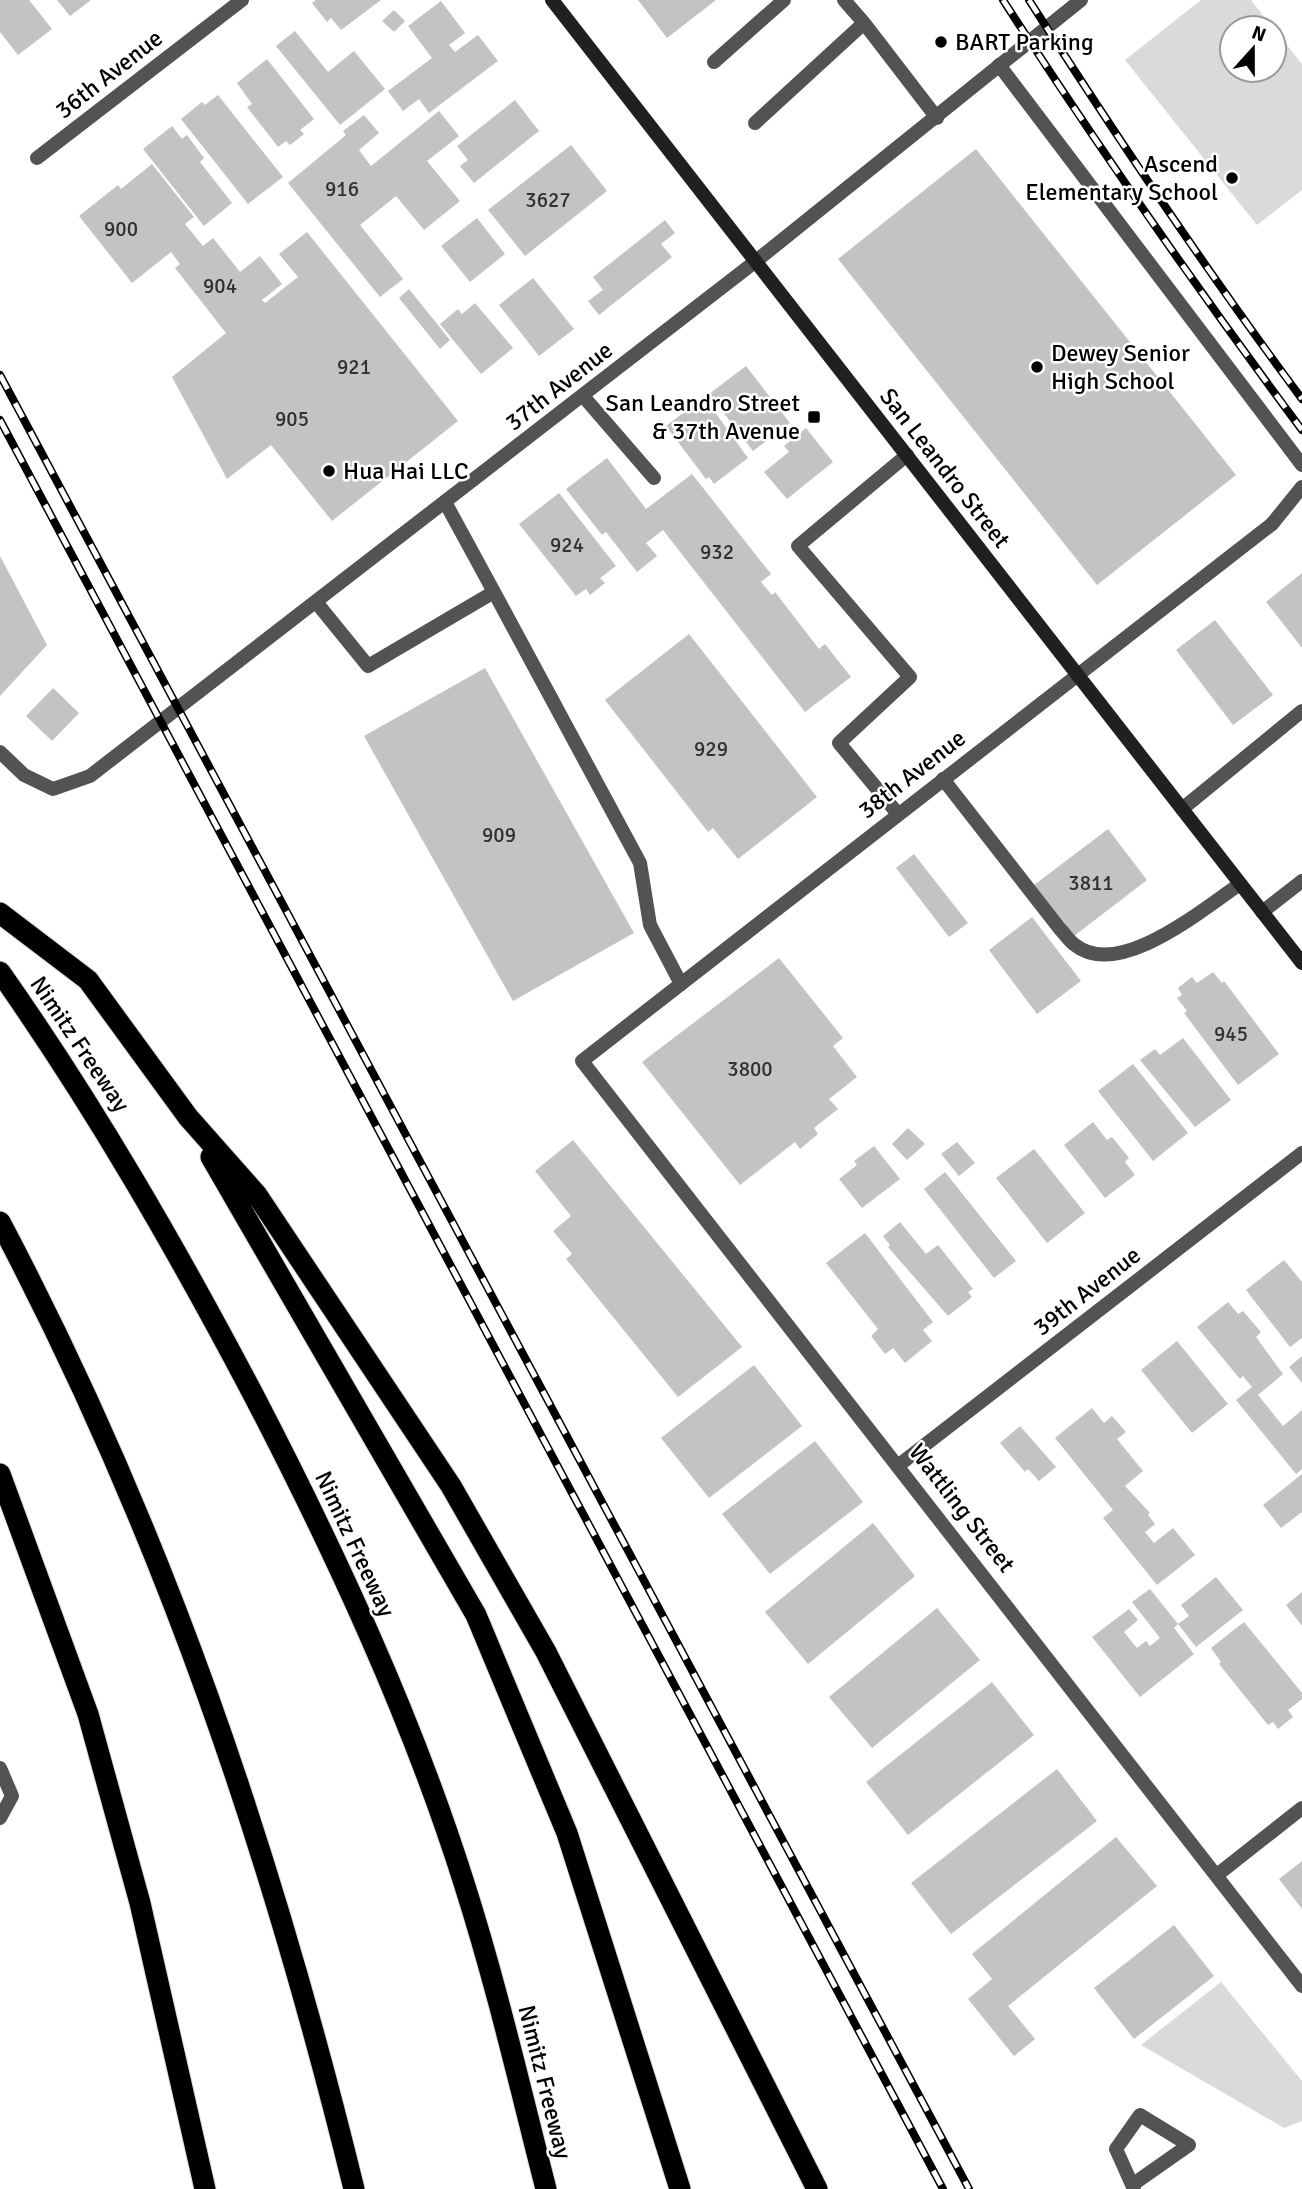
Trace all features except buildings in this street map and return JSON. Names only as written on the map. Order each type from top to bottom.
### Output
[{"type":"highway","points":[[0,913],[88,980],[188,1117],[257,1195],[451,1486],[546,1652],[817,2189]]},
{"type":"highway","name":"Nimitz Freeway","points":[[0,972],[103,1125],[196,1286],[348,1588],[463,1881],[498,2002],[546,2189]]},
{"type":"highway","points":[[188,1117],[476,1615],[568,1833],[680,2189]]},
{"type":"highway","points":[[0,1222],[44,1305],[115,1458],[175,1603],[225,1738],[316,2035],[354,2189]]},
{"type":"highway","points":[[0,1474],[88,1714],[140,1903],[205,2189]]},
{"type":"main road","name":"San Leandro Street","points":[[552,0],[1302,963]]},
{"type":"street","name":"36th Avenue","points":[[37,159],[242,0]]},
{"type":"street","points":[[714,62],[784,0]]},
{"type":"street","points":[[844,0],[937,118]]},
{"type":"street","name":"37th Avenue","points":[[0,752],[24,775],[53,789],[90,776],[757,261],[937,118],[1074,2]]},
{"type":"street","points":[[755,123],[864,23]]},
{"type":"street","points":[[999,65],[1302,465]]},
{"type":"street","points":[[583,397],[653,478]]},
{"type":"street","points":[[898,814],[839,743],[910,677],[798,546],[907,455]]},
{"type":"street","name":"38th Avenue","points":[[582,1061],[1272,524],[1302,487]]},
{"type":"street","points":[[446,502],[640,863],[650,925],[681,984]]},
{"type":"street","points":[[316,602],[368,666],[495,592]]},
{"type":"street","points":[[1182,809],[1302,711]]},
{"type":"street","points":[[943,779],[1060,929],[1075,945],[1087,951],[1121,953],[1143,946],[1240,884]]},
{"type":"street","points":[[1262,912],[1302,881]]},
{"type":"street","name":"Wattling Street","points":[[582,1061],[900,1465],[1302,1986]]},
{"type":"street","name":"39th Avenue","points":[[900,1465],[1302,1153]]},
{"type":"street","points":[[0,1768],[12,1797]]},
{"type":"street","points":[[0,1781],[12,1797]]},
{"type":"street","points":[[0,1818],[12,1797]]},
{"type":"street","points":[[1217,1875],[1302,1808]]},
{"type":"street","points":[[1140,2115],[1189,2145],[1133,2187],[1115,2149],[1140,2115]]},
{"type":"shaded area","points":[[1201,0],[1251,0],[1262,14],[1218,14],[1218,84],[1288,84],[1288,46],[1302,64],[1302,190],[1257,225],[1125,60]]},
{"type":"shaded area","points":[[1221,1982],[1302,2081],[1302,2121],[1284,2128],[1141,2045]]},
{"type":"railway","points":[[1003,0],[1149,218],[1302,430]]},
{"type":"railway","points":[[1029,0],[1162,202],[1302,399]]},
{"type":"railway","points":[[0,375],[969,2189]]},
{"type":"railway","points":[[0,420],[943,2189]]},
{"type":"place","name":"BART Parking","points":[[941,42]]},
{"type":"place","name":"Ascend Elementary School","points":[[1232,178]]},
{"type":"place","name":"Dewey Senior High School","points":[[1037,367]]},
{"type":"place","name":"San Leandro Street & 37th Avenue","points":[[814,417]]},
{"type":"place","name":"Hua Hai LLC","points":[[329,471]]}]
